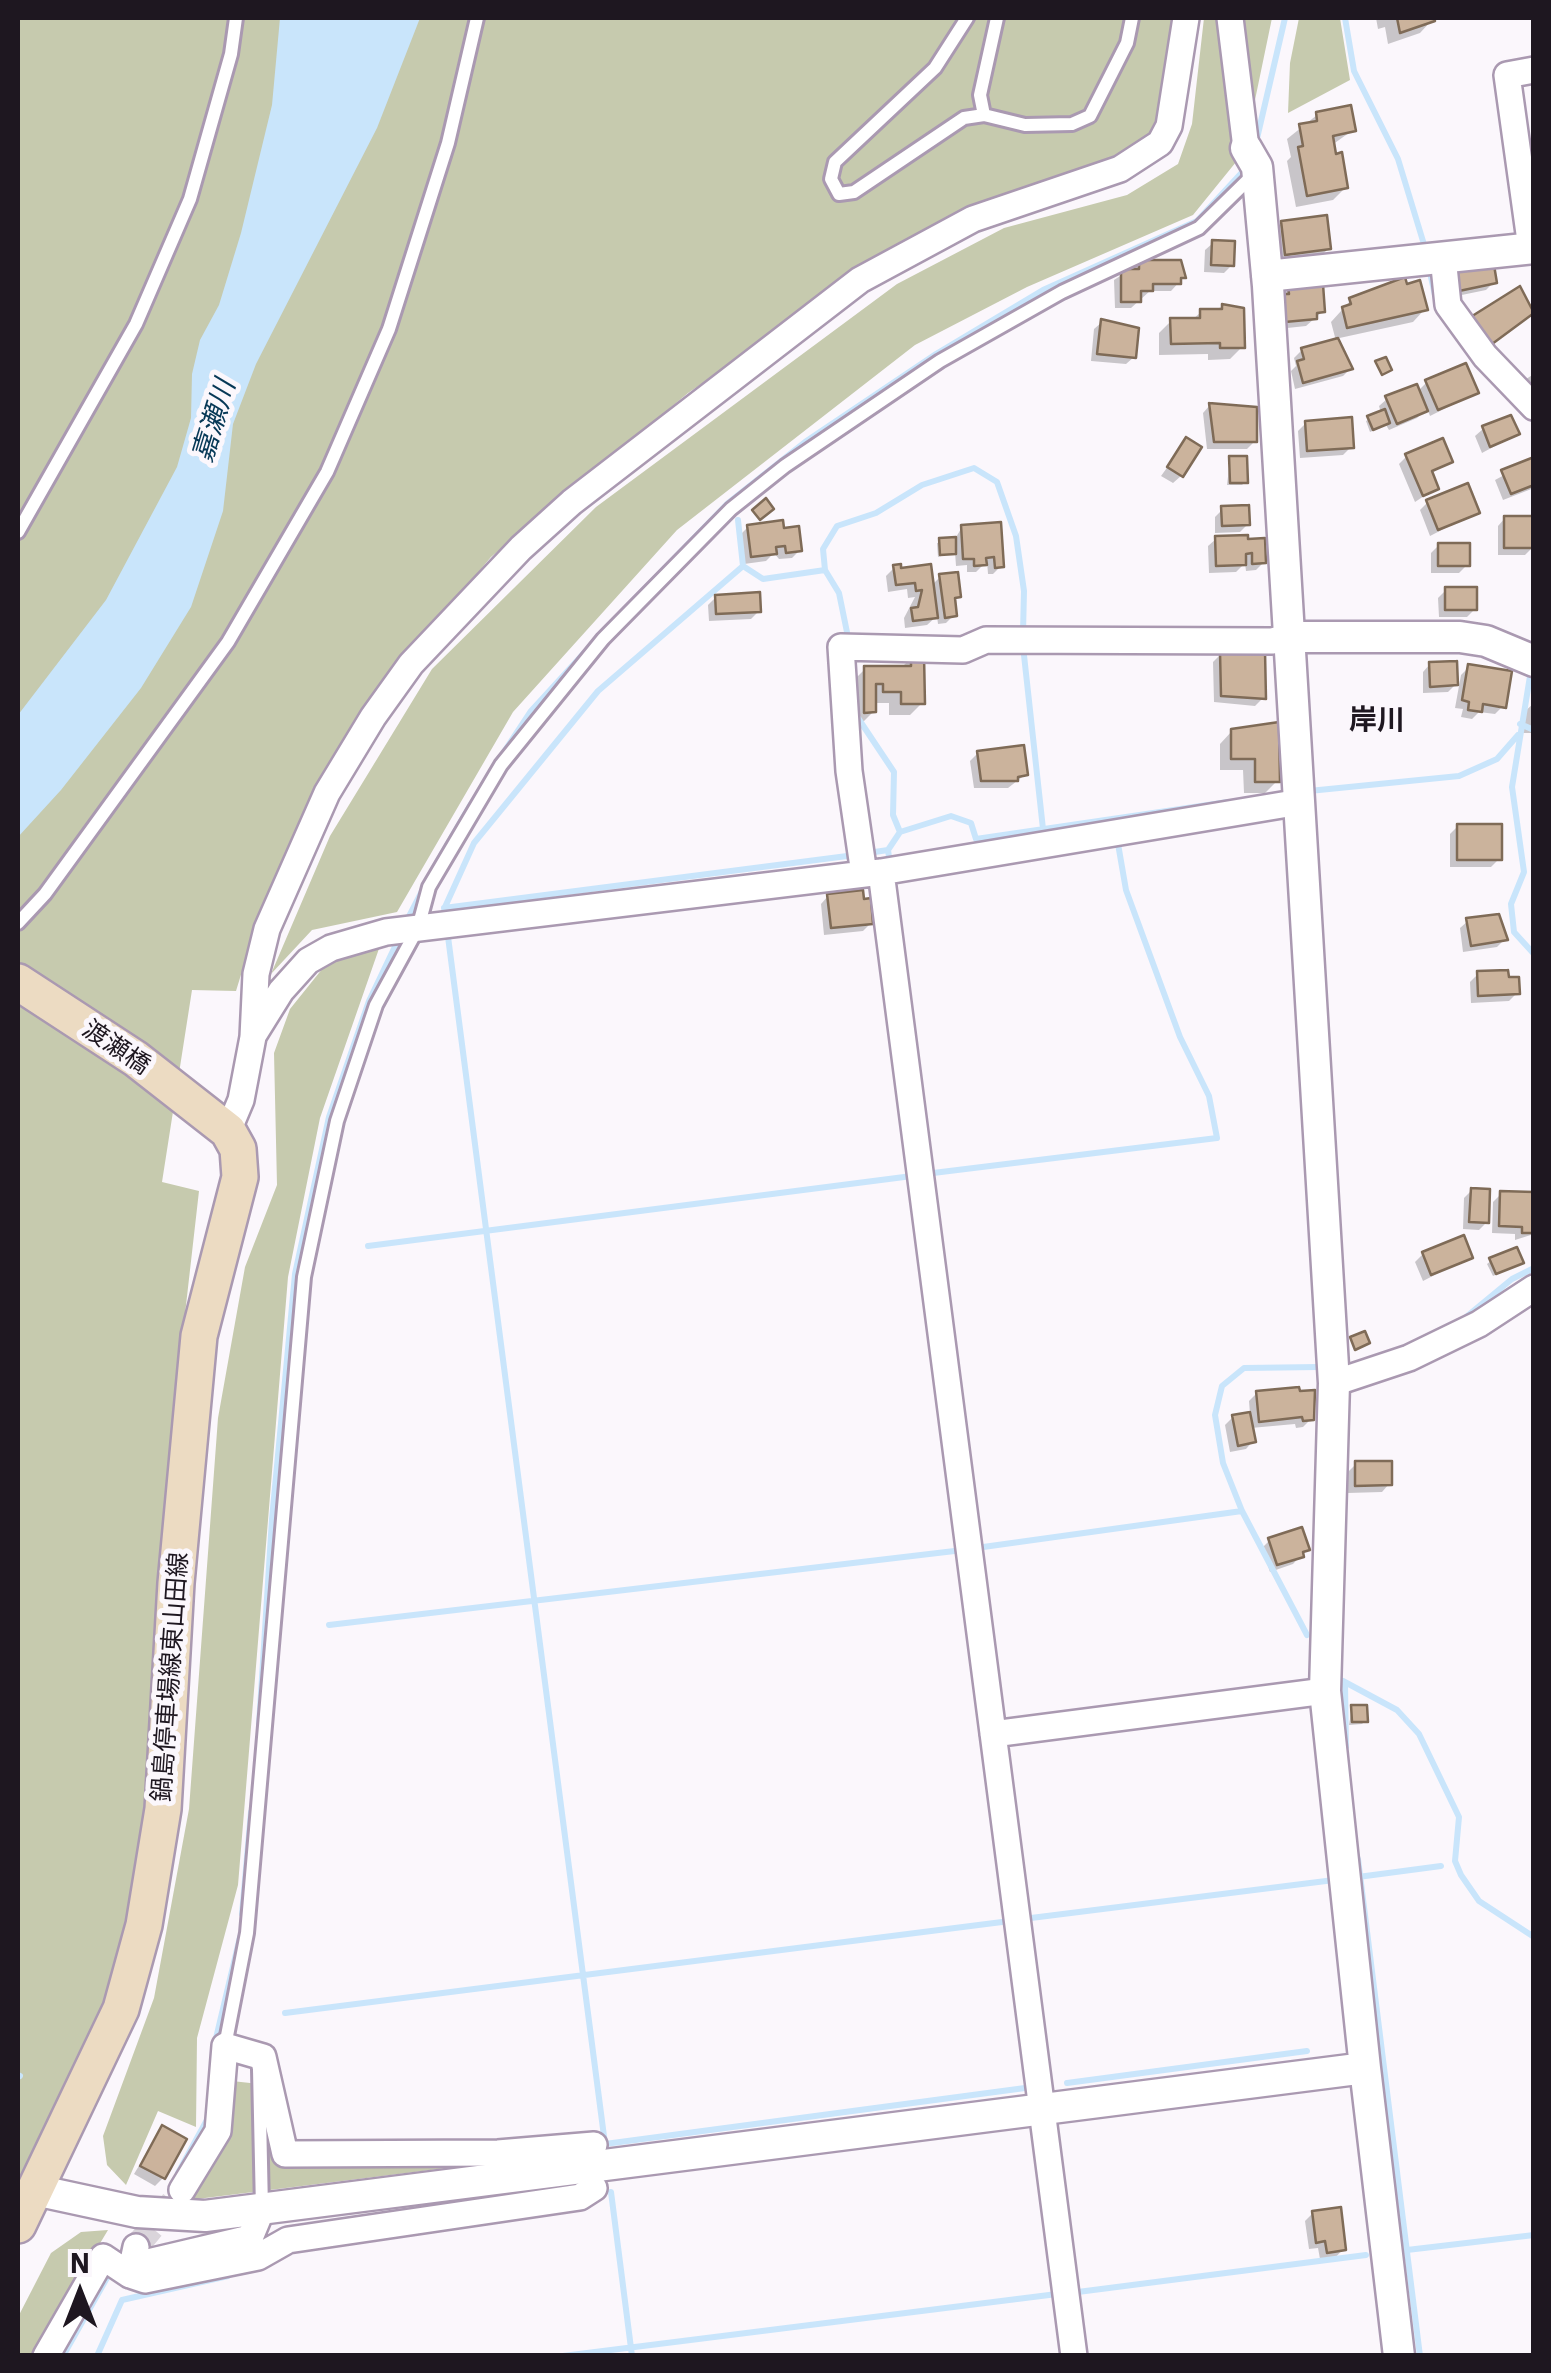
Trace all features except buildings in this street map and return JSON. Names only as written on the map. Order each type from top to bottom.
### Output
[{"type":"main road","name":"渡瀬橋","points":[[18,982],[136,1059],[219,1125]]},
{"type":"main road","name":"鍋島停車場線東山田線","points":[[18,2225],[121,2009],[144,1925],[163,1809],[176,1584],[199,1336],[240,1177],[238,1150],[219,1125]]},
{"type":"street","points":[[219,1125],[241,1100],[252,1037],[256,974],[267,929],[327,793],[373,717],[452,618],[572,502],[860,280],[973,219],[1120,169],[1160,144],[1168,126],[1186,18]]},
{"type":"street","points":[[1230,18],[1267,276],[1334,1383],[1325,1691],[1399,2356]]},
{"type":"street","points":[[1267,276],[1532,248],[1506,75],[1534,70]]},
{"type":"street","points":[[1430,259],[1448,305],[1485,356],[1534,407]]},
{"type":"street","points":[[1074,2356],[1018,1919],[1001,1733],[873,865],[850,771],[848,647],[963,650],[986,640],[1460,638],[1486,641],[1528,659]]},
{"type":"street","points":[[252,1037],[281,991],[308,961],[331,948],[386,932],[1116,834],[1299,793]]},
{"type":"street","points":[[1334,1383],[1409,1358],[1480,1324],[1528,1291]]},
{"type":"street","points":[[1001,1733],[1325,1691]]},
{"type":"street","points":[[182,2190],[218,2130],[225,2046],[263,2058],[286,2154],[498,2153],[594,2145]]},
{"type":"street","points":[[35,2190],[137,2212],[204,2216],[1365,2068]]},
{"type":"street","points":[[119,2268],[145,2280],[258,2256],[288,2240],[580,2197],[594,2188]]},
{"type":"street","points":[[119,2268],[250,2238],[262,2210]]},
{"type":"street","points":[[46,2356],[136,2247]]},
{"type":"lane","points":[[18,532],[136,324],[190,199],[231,54],[236,18]]},
{"type":"lane","points":[[18,923],[45,894],[228,642],[327,472],[389,329],[448,143],[477,18]]},
{"type":"lane","points":[[967,18],[935,68],[835,162],[831,179],[839,194],[854,192],[964,118],[984,115],[1024,125],[1072,124],[1090,116],[1127,43],[1132,18]]},
{"type":"lane","points":[[984,115],[980,95],[997,18]]},
{"type":"lane","points":[[225,2046],[247,1932],[304,1276],[337,1120],[376,1006],[437,927],[430,887],[501,765],[603,638],[731,509],[785,466],[940,361],[1062,292],[1199,228],[1245,187],[1252,157]]},
{"type":"lane","points":[[262,2210],[256,2080],[263,2058]]},
{"type":"green space","points":[[18,18],[1174,18],[1156,133],[1132,156],[895,252],[688,393],[491,557],[381,688],[316,789],[258,919],[236,991],[192,990],[162,1182],[199,1191],[177,1384],[151,1763],[130,1922],[93,2036],[18,2190]]},
{"type":"green space","points":[[1204,18],[1220,18],[1236,162],[1193,215],[1027,287],[915,345],[677,530],[513,712],[397,912],[312,930],[271,974],[330,836],[432,669],[596,507],[897,284],[1004,228],[1127,195],[1178,164],[1192,124]]},
{"type":"green space","points":[[1237,18],[1272,18],[1250,124]]},
{"type":"green space","points":[[1299,18],[1340,18],[1350,80],[1288,113],[1290,63]]},
{"type":"green space","points":[[382,940],[320,1118],[288,1277],[238,1885],[197,2038],[196,2127],[158,2111],[126,2185],[107,2165],[103,2136],[154,1998],[189,1809],[218,1418],[245,1267],[277,1185],[274,1053],[290,1009],[327,963]]},
{"type":"green space","points":[[232,2081],[259,2084],[284,2164],[463,2166],[189,2200]]},
{"type":"green space","points":[[108,2230],[33,2355],[18,2356],[18,2317],[51,2253],[81,2232]]},
{"type":"water","name":"嘉瀬川","points":[[280,18],[420,18],[377,128],[256,364],[233,424],[223,511],[191,607],[141,688],[61,790],[18,837],[18,715],[106,600],[177,467],[191,418],[192,374],[200,340],[219,305],[272,105]]},
{"type":"waterway","points":[[1255,147],[1285,18]]},
{"type":"waterway","points":[[1345,18],[1354,71],[1398,159],[1426,251]]},
{"type":"waterway","points":[[620,614],[728,503],[805,442],[936,354],[1043,290],[1197,221],[1246,168]]},
{"type":"waterway","points":[[1429,268],[1435,295]]},
{"type":"waterway","points":[[825,570],[823,549],[837,526],[876,513],[922,485],[974,468],[997,482],[1016,536],[1024,591],[1023,633]]},
{"type":"waterway","points":[[738,520],[743,566],[763,579],[825,570],[839,593],[849,642]]},
{"type":"waterway","points":[[1534,560],[1534,566]]},
{"type":"waterway","points":[[445,907],[474,843],[598,691],[743,566]]},
{"type":"waterway","points":[[1023,646],[1043,829]]},
{"type":"waterway","points":[[504,752],[531,711],[584,653]]},
{"type":"waterway","points":[[1531,670],[1512,787],[1524,872],[1511,904],[1514,932],[1534,954]]},
{"type":"waterway","points":[[858,718],[894,772],[893,815],[900,832],[888,850],[890,864]]},
{"type":"waterway","points":[[1520,724],[1534,730]]},
{"type":"waterway","points":[[1309,791],[1459,776],[1497,759],[1518,735]]},
{"type":"waterway","points":[[900,832],[951,816],[971,823],[976,839],[1228,802]]},
{"type":"waterway","points":[[432,871],[471,804]]},
{"type":"waterway","points":[[925,1174],[1217,1138],[1209,1096],[1180,1037],[1126,890],[1117,838]]},
{"type":"waterway","points":[[868,853],[888,850]]},
{"type":"waterway","points":[[445,916],[444,908],[855,855]]},
{"type":"waterway","points":[[407,920],[424,887]]},
{"type":"waterway","points":[[447,929],[605,2144],[1025,2088]]},
{"type":"waterway","points":[[259,1725],[272,1519],[295,1274],[329,1117],[369,1001],[400,936]]},
{"type":"waterway","points":[[368,1246],[912,1176]]},
{"type":"waterway","points":[[1466,1317],[1512,1279],[1534,1268]]},
{"type":"waterway","points":[[1307,1635],[1242,1511],[1223,1463],[1215,1415],[1222,1386],[1244,1368],[1318,1367]]},
{"type":"waterway","points":[[976,1548],[1242,1511]]},
{"type":"waterway","points":[[329,1625],[963,1550]]},
{"type":"waterway","points":[[1343,1681],[1397,1710],[1419,1734],[1459,1817],[1455,1861],[1461,1875],[1479,1901],[1534,1937]]},
{"type":"waterway","points":[[1345,1684],[1346,1747]]},
{"type":"waterway","points":[[242,1914],[251,1812]]},
{"type":"waterway","points":[[1358,1859],[1420,2356]]},
{"type":"waterway","points":[[1358,1877],[1441,1866]]},
{"type":"waterway","points":[[1023,1919],[1334,1880]]},
{"type":"waterway","points":[[285,2013],[1010,1921]]},
{"type":"waterway","points":[[213,2051],[240,1937]]},
{"type":"waterway","points":[[1067,2083],[1307,2051]]},
{"type":"waterway","points":[[178,2173],[208,2118]]},
{"type":"waterway","points":[[611,2192],[632,2356]]},
{"type":"waterway","points":[[1407,2250],[1534,2235]]},
{"type":"waterway","points":[[1070,2293],[1366,2255]]},
{"type":"waterway","points":[[63,2356],[112,2269]]},
{"type":"waterway","points":[[97,2356],[122,2300],[228,2276]]},
{"type":"waterway","points":[[563,2356],[1057,2294]]},
{"type":"tunnel","points":[[136,2247],[173,2202]]},
{"type":"district","name":"岸川","points":[[1377,721]]}]
